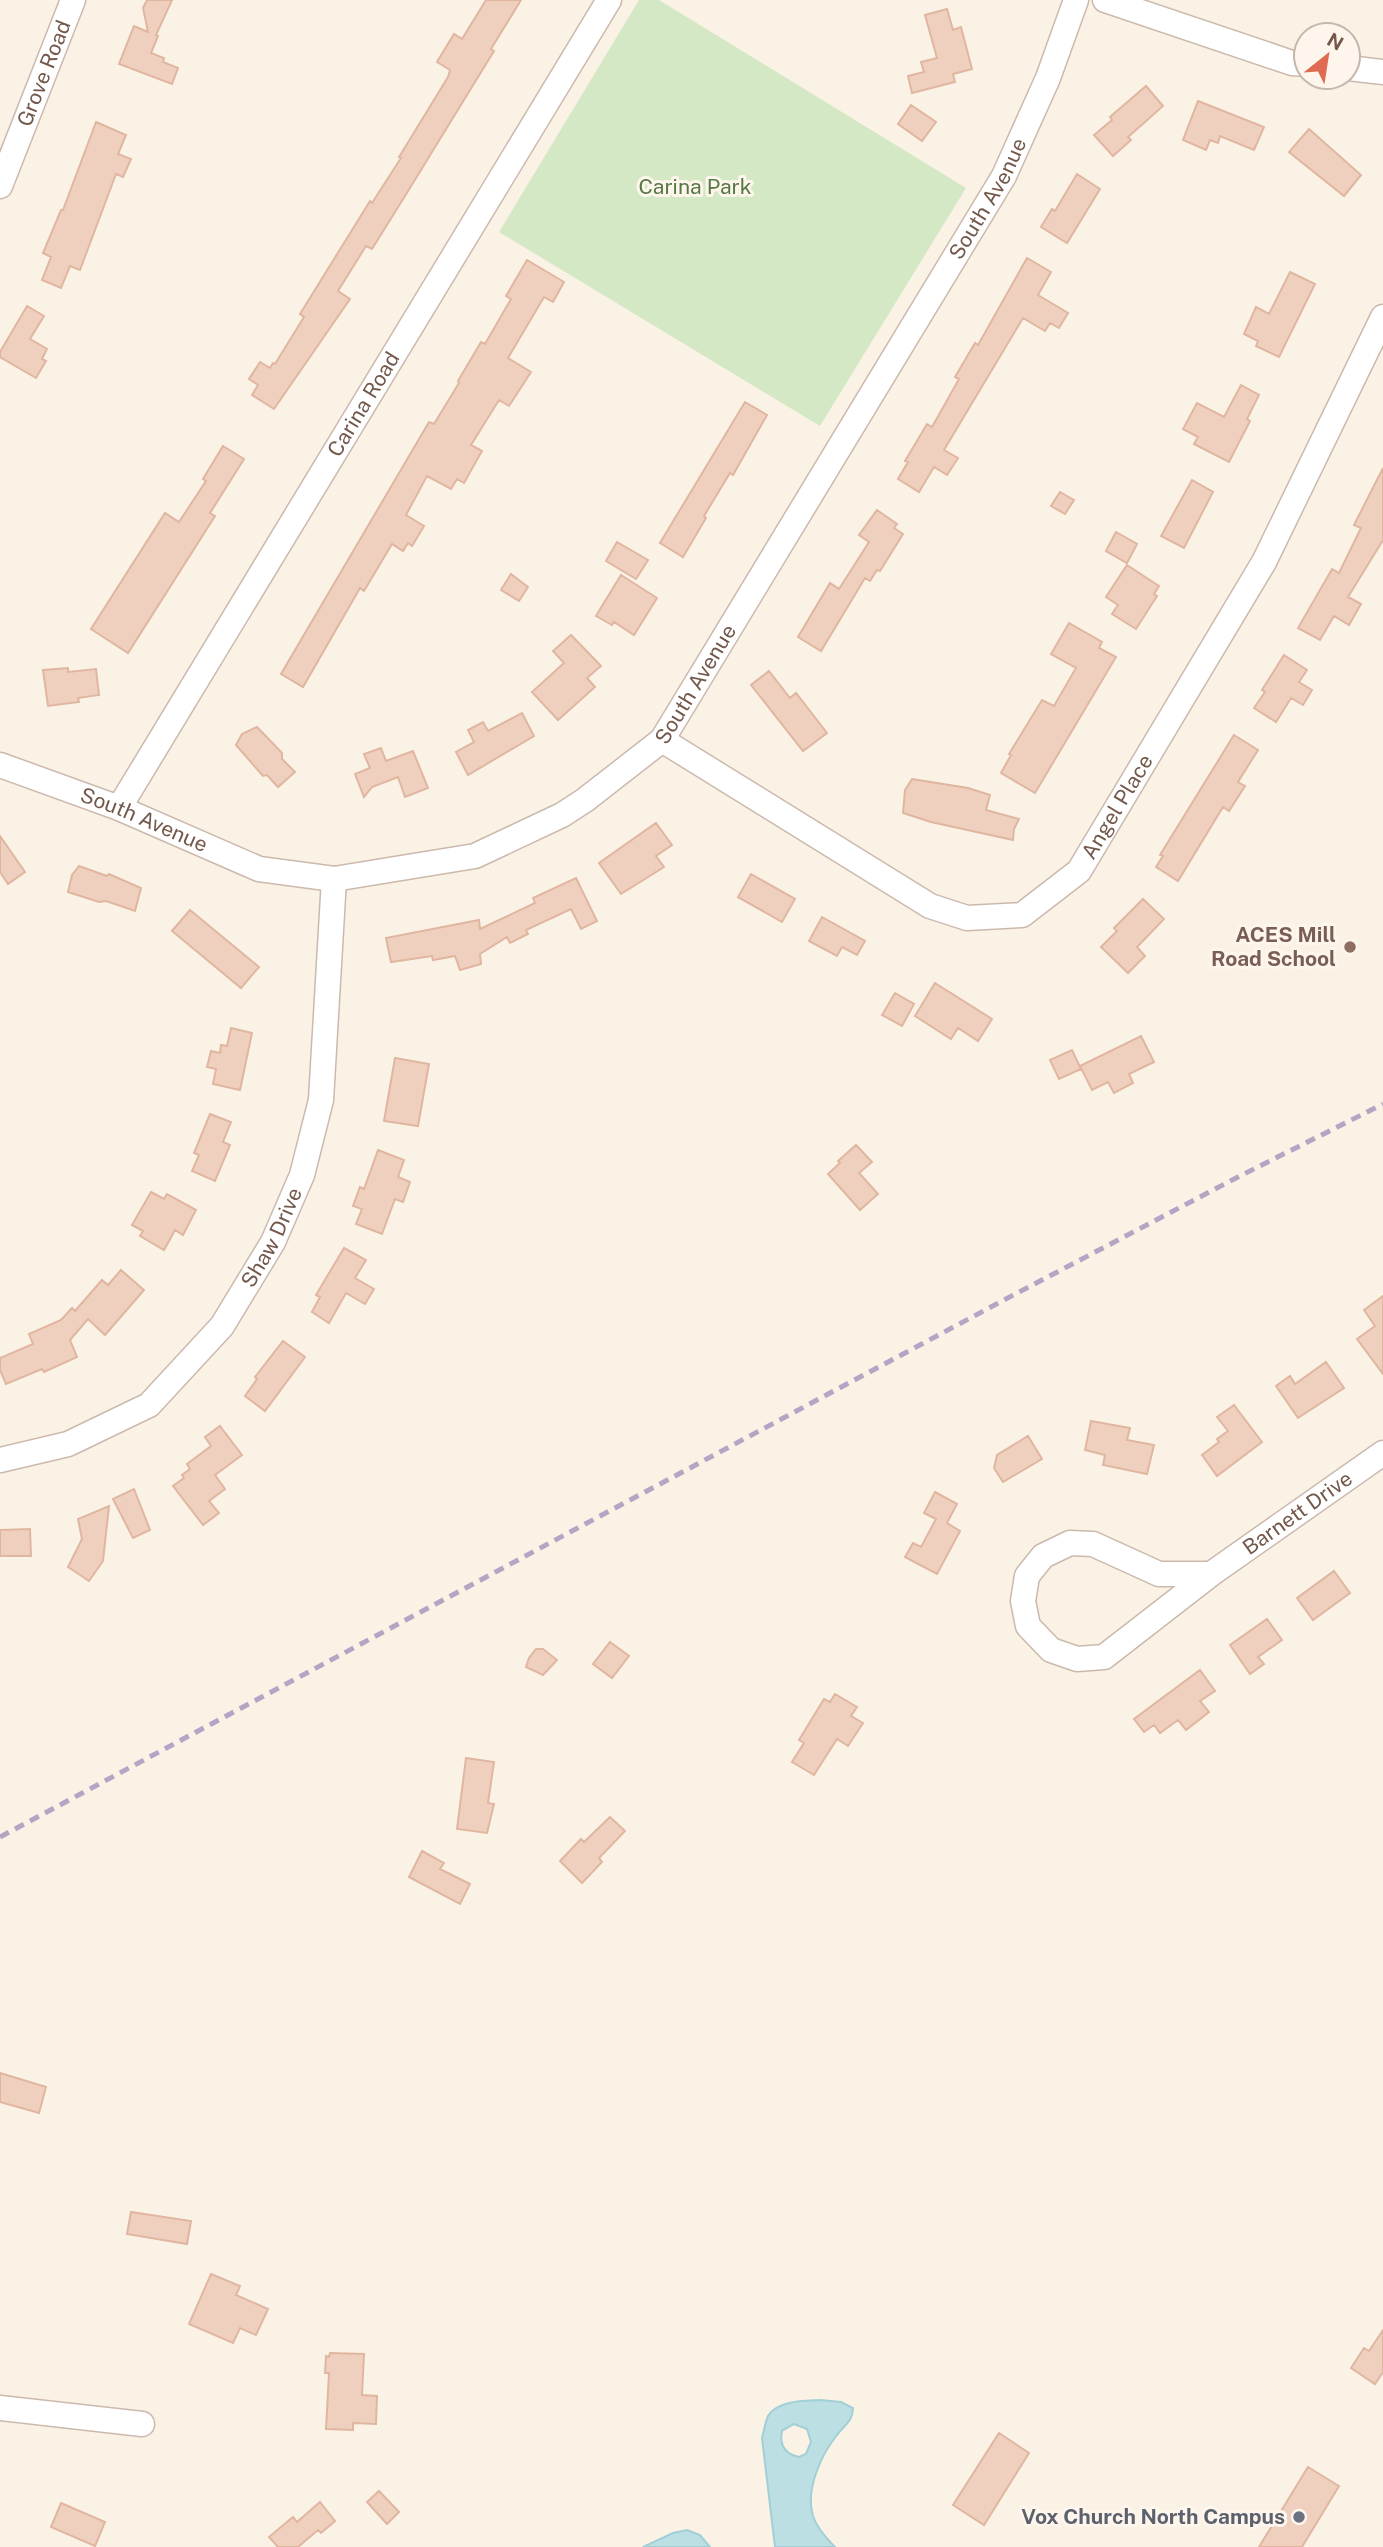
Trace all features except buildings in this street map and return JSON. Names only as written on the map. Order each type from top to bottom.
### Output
[{"type":"street","name":"Grove Road","points":[[0,186],[73,0]]},
{"type":"street","name":"Carina Road","points":[[119,808],[610,0]]},
{"type":"street","name":"South Avenue","points":[[0,765],[119,808],[259,869],[334,879],[475,856],[562,815],[585,800],[662,740],[1004,176],[1048,78],[1076,0]]},
{"type":"street","points":[[1105,0],[1292,63]]},
{"type":"street","points":[[1362,70],[1383,72]]},
{"type":"street","name":"Angel Place","points":[[662,740],[930,906],[967,918],[1022,915],[1079,871],[1193,684],[1265,562],[1383,317]]},
{"type":"street","name":"Shaw Drive","points":[[0,1460],[68,1444],[149,1405],[222,1326],[273,1242],[302,1175],[321,1100],[334,879]]},
{"type":"street","name":"Barnett Drive","points":[[1211,1574],[1159,1574],[1093,1544],[1070,1543],[1042,1556],[1027,1576],[1023,1601],[1028,1626],[1051,1650],[1077,1659],[1104,1657],[1211,1574],[1383,1453]]},
{"type":"street","points":[[0,2408],[142,2424]]},
{"type":"green space","name":"Carina Park","points":[[639,0],[659,0],[966,188],[820,426],[499,232]]},
{"type":"water","points":[[821,2400],[841,2402],[853,2408],[850,2420],[831,2443],[820,2463],[811,2495],[813,2516],[822,2533],[835,2547],[775,2547],[762,2438],[765,2424],[772,2411],[785,2404]],"holes":[[[794,2424],[807,2429],[811,2442],[806,2454],[799,2457],[790,2454],[782,2445],[782,2431]]]},
{"type":"water","points":[[687,2530],[700,2535],[710,2547],[643,2547],[673,2533]]},
{"type":"railway","points":[[0,1837],[1004,1300],[1383,1104]]},
{"type":"place","name":"ACES Mill Road School","points":[[1350,947]]},
{"type":"place","name":"Vox Church North Campus","points":[[1299,2517]]}]
